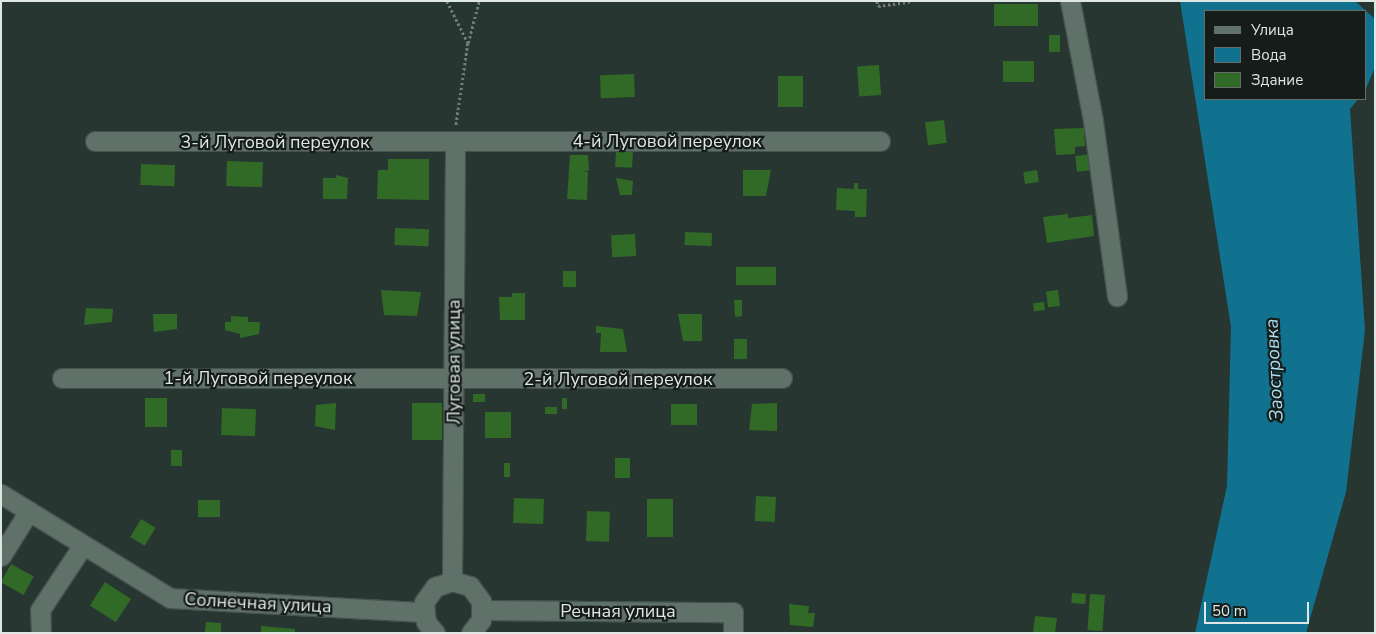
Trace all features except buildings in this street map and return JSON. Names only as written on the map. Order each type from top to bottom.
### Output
[{"type":"street","points":[[1070,1],[1093,121],[1117,296]]},
{"type":"street","name":"3-й Луговой переулок","points":[[95,141],[455,142]]},
{"type":"street","name":"4-й Луговой переулок","points":[[455,142],[880,141]]},
{"type":"street","name":"Луговая улица","points":[[452,581],[455,379],[455,142]]},
{"type":"street","name":"1-й Луговой переулок","points":[[62,378],[455,379]]},
{"type":"street","name":"2-й Луговой переулок","points":[[455,379],[782,378]]},
{"type":"street","name":"Солнечная улица","points":[[1,494],[170,598],[424,612]]},
{"type":"street","points":[[1,556],[29,511]]},
{"type":"street","points":[[40,633],[40,610],[83,545]]},
{"type":"street","points":[[435,633],[424,612],[435,587],[452,581],[470,586],[481,601],[482,610],[471,633]]},
{"type":"street","name":"Речная улица","points":[[482,610],[733,612],[733,633]]},
{"type":"path","points":[[446,1],[468,43]]},
{"type":"path","points":[[455,142],[468,43],[479,1]]},
{"type":"path","points":[[877,1],[878,6],[912,1]]},
{"type":"water","name":"Заостровка","points":[[1180,1],[1355,1],[1365,10],[1204,10],[1204,100],[1357,100],[1350,109],[1365,330],[1346,492],[1306,633],[1195,633],[1227,486],[1231,327]]},
{"type":"water","points":[[1366,11],[1375,19],[1375,67],[1366,89]]}]
